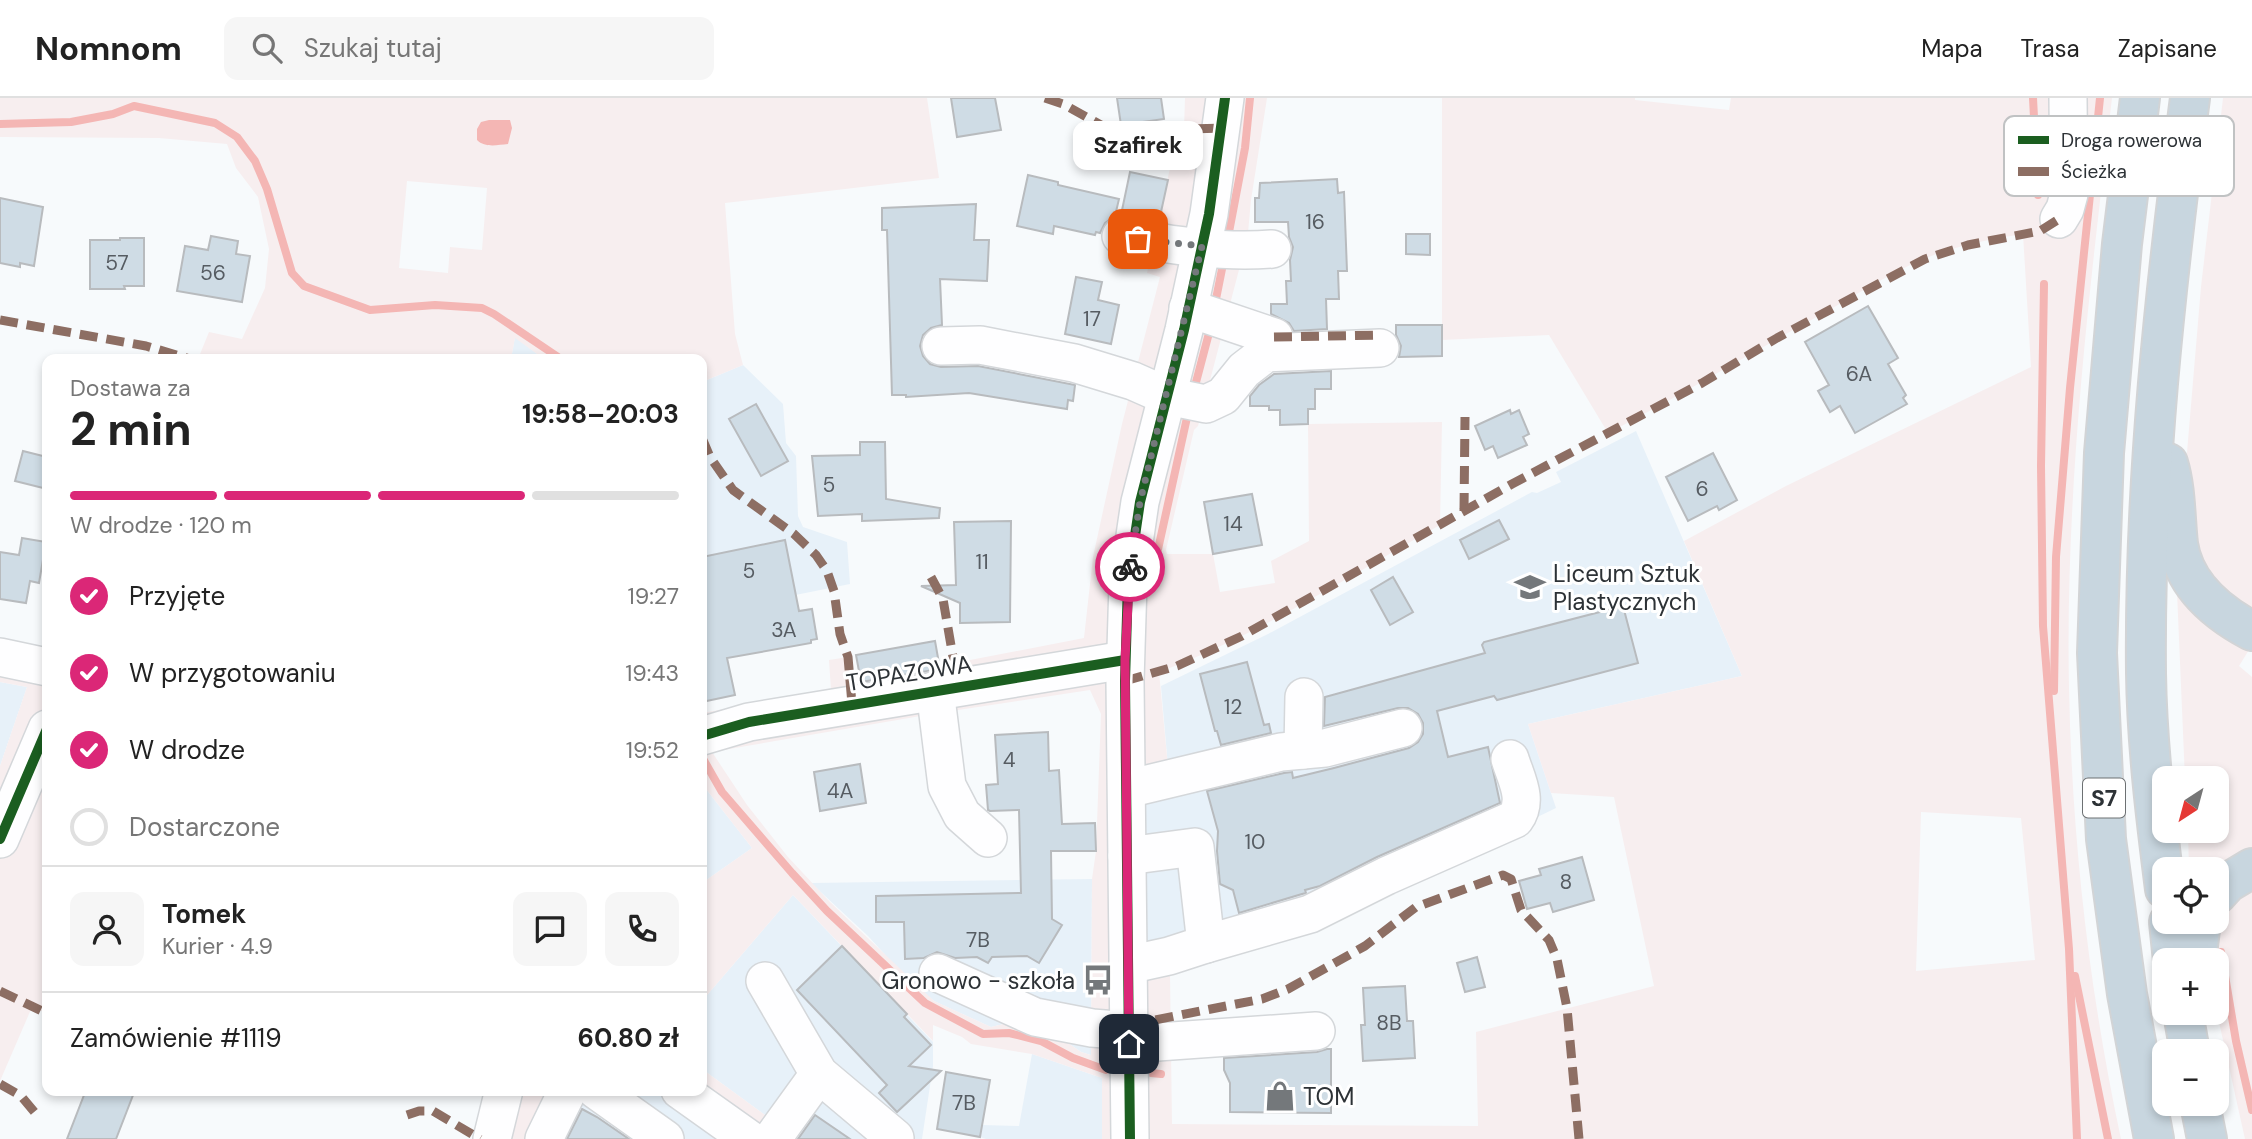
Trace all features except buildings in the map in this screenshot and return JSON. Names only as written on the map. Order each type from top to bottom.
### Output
[{"type":"highway","name":"S7","points":[[2138,116],[2140,98]]},
{"type":"highway","name":"S7","points":[[2188,116],[2190,98]]},
{"type":"highway","name":"S7","points":[[2128,196],[2104,453],[2097,653],[2106,839],[2127,994],[2154,1139]]},
{"type":"highway","name":"S7","points":[[2162,857],[2146,675],[2148,541],[2154,418],[2177,196]]},
{"type":"highway","points":[[2154,418],[2172,475],[2179,547],[2184,565],[2211,604],[2252,631]]},
{"type":"highway","points":[[2229,882],[2252,868]]},
{"type":"highway","points":[[2202,1116],[2207,1139]]},
{"type":"street","points":[[1130,1139],[1125,660],[1128,583],[1137,519],[1202,246],[1217,165],[1225,98]]},
{"type":"street","points":[[2068,98],[2068,116]]},
{"type":"street","points":[[2059,219],[2068,196]]},
{"type":"street","points":[[1121,236],[1247,251],[1272,249]]},
{"type":"street","points":[[1188,308],[1274,337]]},
{"type":"street","points":[[941,345],[980,345],[1074,363],[1133,381],[1167,396],[1206,404],[1223,396],[1244,370],[1266,354],[1380,348]]},
{"type":"street","points":[[0,657],[42,666]]},
{"type":"street","name":"TOPAZOWA","points":[[707,735],[749,722],[1125,660]]},
{"type":"street","points":[[935,690],[947,786],[962,815],[988,838]]},
{"type":"street","points":[[1303,750],[1304,696]]},
{"type":"street","points":[[1127,789],[1281,752],[1325,748],[1403,728]]},
{"type":"street","points":[[0,839],[42,741]]},
{"type":"street","points":[[1128,965],[1169,956],[1310,914],[1386,876],[1516,819],[1521,810],[1522,798],[1510,760]]},
{"type":"street","points":[[1127,856],[1195,847],[1206,944]]},
{"type":"street","points":[[938,973],[1012,1009],[1035,1017],[1129,1037],[1316,1031]]},
{"type":"street","points":[[765,981],[819,1074],[895,1138]]},
{"type":"street","points":[[772,1139],[819,1074]]},
{"type":"street","points":[[492,1139],[503,1096]]},
{"type":"street","points":[[544,1139],[565,1096]]},
{"type":"street","points":[[604,1096],[665,1139]]},
{"type":"street","points":[[688,1096],[749,1139]]},
{"type":"shaded area","points":[[0,98],[927,98],[939,178],[725,203],[735,334],[743,365],[707,380],[707,354],[537,354],[515,338],[512,354],[200,354],[209,332],[242,339],[265,288],[269,249],[258,197],[236,168],[227,144],[159,138],[0,137]],"holes":[[[407,181],[487,188],[482,250],[450,247],[448,273],[399,268]]]},
{"type":"shaded area","points":[[1185,98],[1267,98],[1251,200],[1245,266],[1240,266],[1198,426],[1194,430],[1167,554],[1213,554],[1220,592],[1275,583],[1271,561],[1309,541],[1308,424],[1442,422],[1440,525],[1267,623],[1159,672],[1168,767],[1127,790],[1129,987],[1170,974],[1172,1124],[1478,1126],[1476,1032],[1654,986],[1614,797],[1551,793],[1528,724],[1742,676],[1684,541],[1786,486],[2031,367],[2023,234],[1945,251],[1916,263],[1608,433],[1549,335],[1442,340],[1442,98],[1635,98],[1729,110],[1731,98],[2112,98],[2110,116],[2004,116],[2004,196],[2101,196],[2087,318],[2075,466],[2069,688],[2074,802],[2084,915],[2100,1027],[2121,1139],[1102,1139],[1102,1078],[1032,1054],[971,1044],[962,1037],[933,1025],[933,1041],[793,895],[707,995],[707,880],[752,848],[707,790],[707,712],[831,690],[829,660],[848,657],[851,685],[890,679],[890,682],[939,670],[939,666],[1084,638],[1093,557],[1122,424],[1160,277],[1147,273],[1170,168],[1177,169],[1184,129]],"holes":[[[1090,690],[1101,714],[1096,851],[1092,879],[1091,1055],[1081,1052],[1061,1038],[1012,1022],[991,1027],[934,1001],[830,902],[788,857],[747,805],[712,752]],[[1921,812],[2021,818],[2035,960],[1916,971]]]},
{"type":"shaded area","points":[[2223,98],[2252,98],[2252,645],[2239,666],[2252,677],[2252,851],[2229,863],[2229,857],[2189,857],[2188,844],[2230,844],[2230,766],[2184,766],[2177,592],[2201,287],[2212,196],[2234,196],[2234,116],[2221,116]]},
{"type":"shaded area","points":[[510,120],[512,128],[508,144],[487,145],[477,140],[477,129],[481,122]]},
{"type":"shaded area","points":[[515,337],[537,354],[512,354]]},
{"type":"shaded area","points":[[743,365],[783,404],[786,443],[796,456],[798,516],[803,527],[847,542],[850,584],[707,613],[707,380]]},
{"type":"shaded area","name":"Liceum Sztuk Plastycznych","points":[[1636,431],[1742,676],[1528,724],[1556,808],[1309,928],[1128,988],[1127,789],[1168,767],[1161,686],[1268,634],[1532,492],[1537,493],[1561,482],[1556,472]]},
{"type":"shaded area","points":[[0,657],[42,666],[42,1011],[32,1007],[0,1081],[0,766],[27,687],[0,682]]},
{"type":"shaded area","points":[[0,682],[27,687],[0,766]]},
{"type":"shaded area","points":[[707,790],[752,848],[707,880]]},
{"type":"shaded area","points":[[1092,879],[1091,1055],[1081,1052],[1061,1038],[1012,1022],[991,1027],[934,1001],[811,883]]},
{"type":"shaded area","points":[[2252,887],[2252,1139],[2245,1139],[2229,1067],[2229,1039],[2223,1039],[2220,1025],[2229,1025],[2229,948],[2209,948],[2211,934],[2229,934],[2229,906]]},
{"type":"shaded area","points":[[793,895],[933,1042],[933,1066],[922,1139],[798,1139],[707,1073],[707,995]]},
{"type":"shaded area","points":[[1032,1054],[1102,1078],[1102,1139],[980,1137],[982,1125],[1019,1126]]},
{"type":"shaded area","points":[[707,1073],[798,1139],[749,1139],[707,1095]]},
{"type":"shaded area","points":[[503,1096],[546,1096],[525,1139],[492,1139]]},
{"type":"shaded area","points":[[546,1096],[688,1096],[749,1139],[525,1139]]},
{"type":"waterway","points":[[1229,232],[1245,148],[1250,98]]},
{"type":"waterway","points":[[2033,98],[2034,116]]},
{"type":"waterway","points":[[2098,116],[2100,98]]},
{"type":"waterway","points":[[0,124],[71,122],[113,114],[134,106],[215,123],[237,137],[255,161],[267,189],[292,273],[304,286],[370,310],[435,305],[482,308],[554,354]]},
{"type":"waterway","points":[[2054,691],[2056,557],[2090,196]]},
{"type":"waterway","points":[[1215,304],[1223,264]]},
{"type":"waterway","points":[[2044,284],[2041,466],[2043,626],[2069,949],[2077,1139]]},
{"type":"waterway","points":[[1195,386],[1209,333]]},
{"type":"waterway","points":[[1157,554],[1188,413]]},
{"type":"waterway","points":[[707,766],[722,792],[792,873],[827,911],[925,1003],[983,1034],[1009,1033],[1041,1041],[1073,1058],[1106,1070]]},
{"type":"waterway","points":[[2075,976],[2108,1139]]},
{"type":"waterway","points":[[2229,999],[2252,1110]]},
{"type":"waterway","points":[[1151,1073],[1161,1074]]},
{"type":"marked path","points":[[1045,98],[1063,104],[1117,134],[1222,128]]},
{"type":"marked path","points":[[1125,681],[1177,666],[1242,636],[1512,484],[1702,383],[1777,338],[1925,259],[1968,245],[2040,231],[2059,219]]},
{"type":"marked path","points":[[0,320],[146,346],[173,354]]},
{"type":"marked path","points":[[1274,337],[1380,335]]},
{"type":"marked path","points":[[1464,511],[1465,417]]},
{"type":"marked path","points":[[707,450],[733,490],[794,534],[816,555],[827,571],[834,591],[840,634],[848,657],[852,704]]},
{"type":"marked path","points":[[931,577],[943,599],[958,686]]},
{"type":"marked path","points":[[1129,1025],[1262,999],[1288,989],[1365,946],[1416,907],[1503,875],[1511,879],[1521,910],[1549,940],[1557,959],[1567,1008],[1579,1139]]},
{"type":"marked path","points":[[0,991],[42,1011]]},
{"type":"marked path","points":[[0,1084],[21,1096],[36,1114]]},
{"type":"marked path","points":[[407,1115],[419,1111],[433,1111],[480,1139]]},
{"type":"cycle path","points":[[1130,1139],[1125,681],[1128,583],[1140,502],[1184,330],[1209,214],[1225,98]]},
{"type":"cycle path","points":[[707,735],[749,722],[1125,660]]},
{"type":"cycle path","points":[[0,839],[42,741]]},
{"type":"way so far","points":[[1130,567],[1140,502],[1202,246],[1138,239]]},
{"type":"place","name":"Szafirek","points":[[1138,239]]},
{"type":"place","name":"Liceum Sztuk Plastycznych","points":[[1530,587]]},
{"type":"place","name":"Gronowo - szkoła","points":[[1098,980]]},
{"type":"place","name":"TOM","points":[[1280,1096]]},
{"type":"route","points":[[1129,1044],[1125,660],[1130,567]]}]
